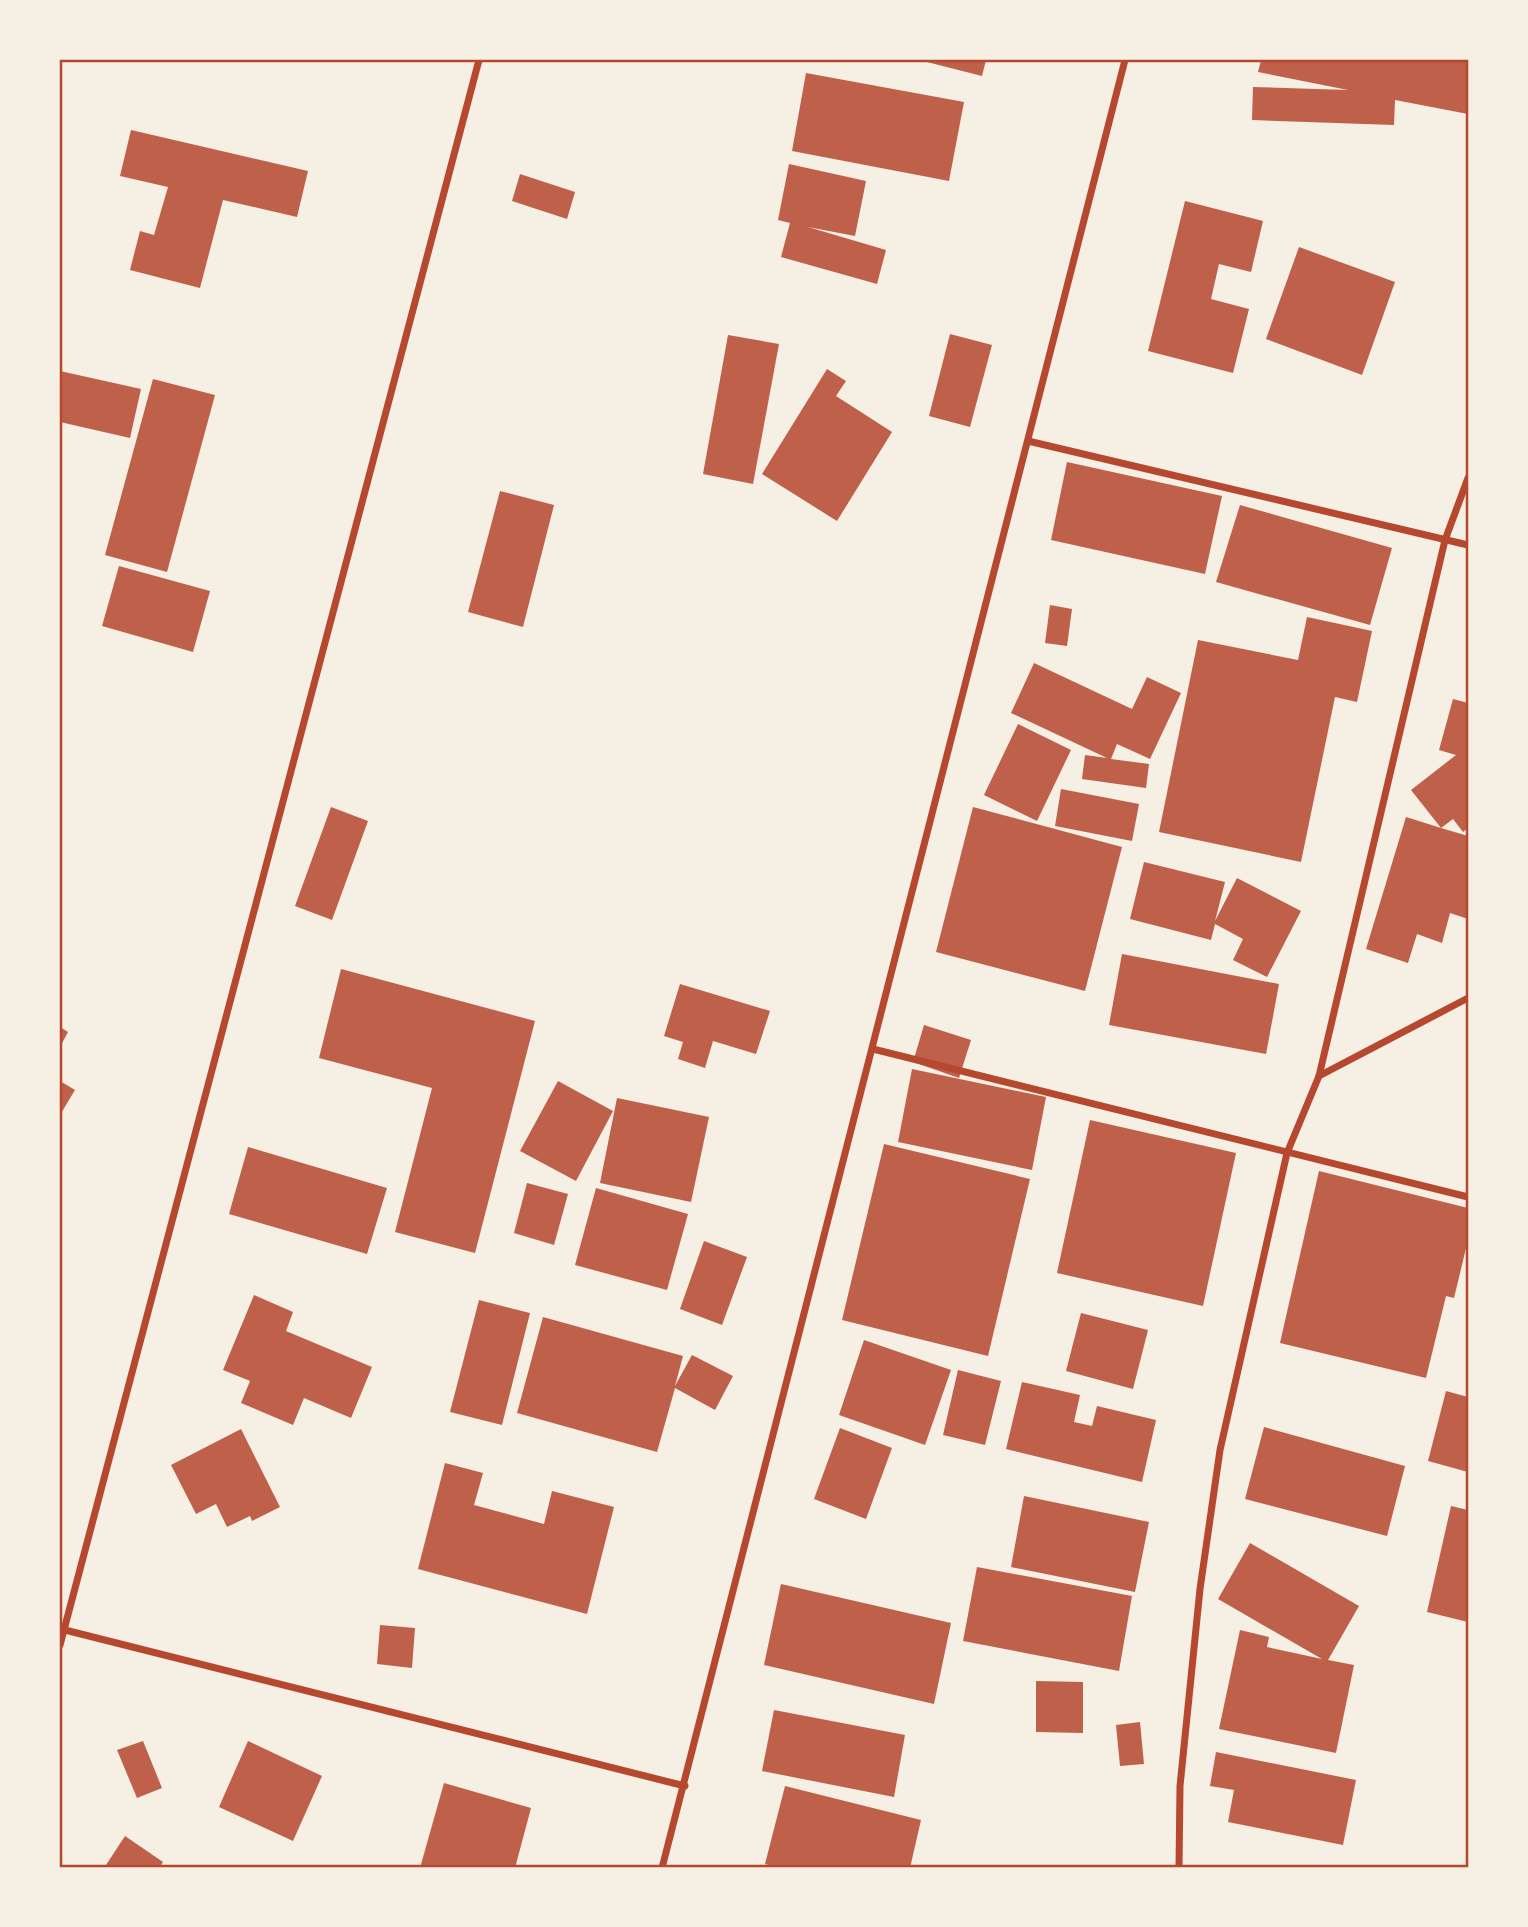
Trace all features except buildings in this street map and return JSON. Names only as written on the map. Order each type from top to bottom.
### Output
[{"type":"street","points":[[60,1645],[62,1629],[479,60]]},
{"type":"street","points":[[662,1867],[685,1786],[1125,60]]},
{"type":"street","points":[[1028,441],[1468,545]]},
{"type":"street","points":[[1180,1867],[1182,1773],[1200,1590],[1220,1450],[1287,1153],[1319,1076],[1445,540],[1468,478]]},
{"type":"street","points":[[1319,1076],[1468,998]]},
{"type":"street","points":[[873,1049],[1468,1197]]},
{"type":"street","points":[[62,1629],[685,1786]]}]
